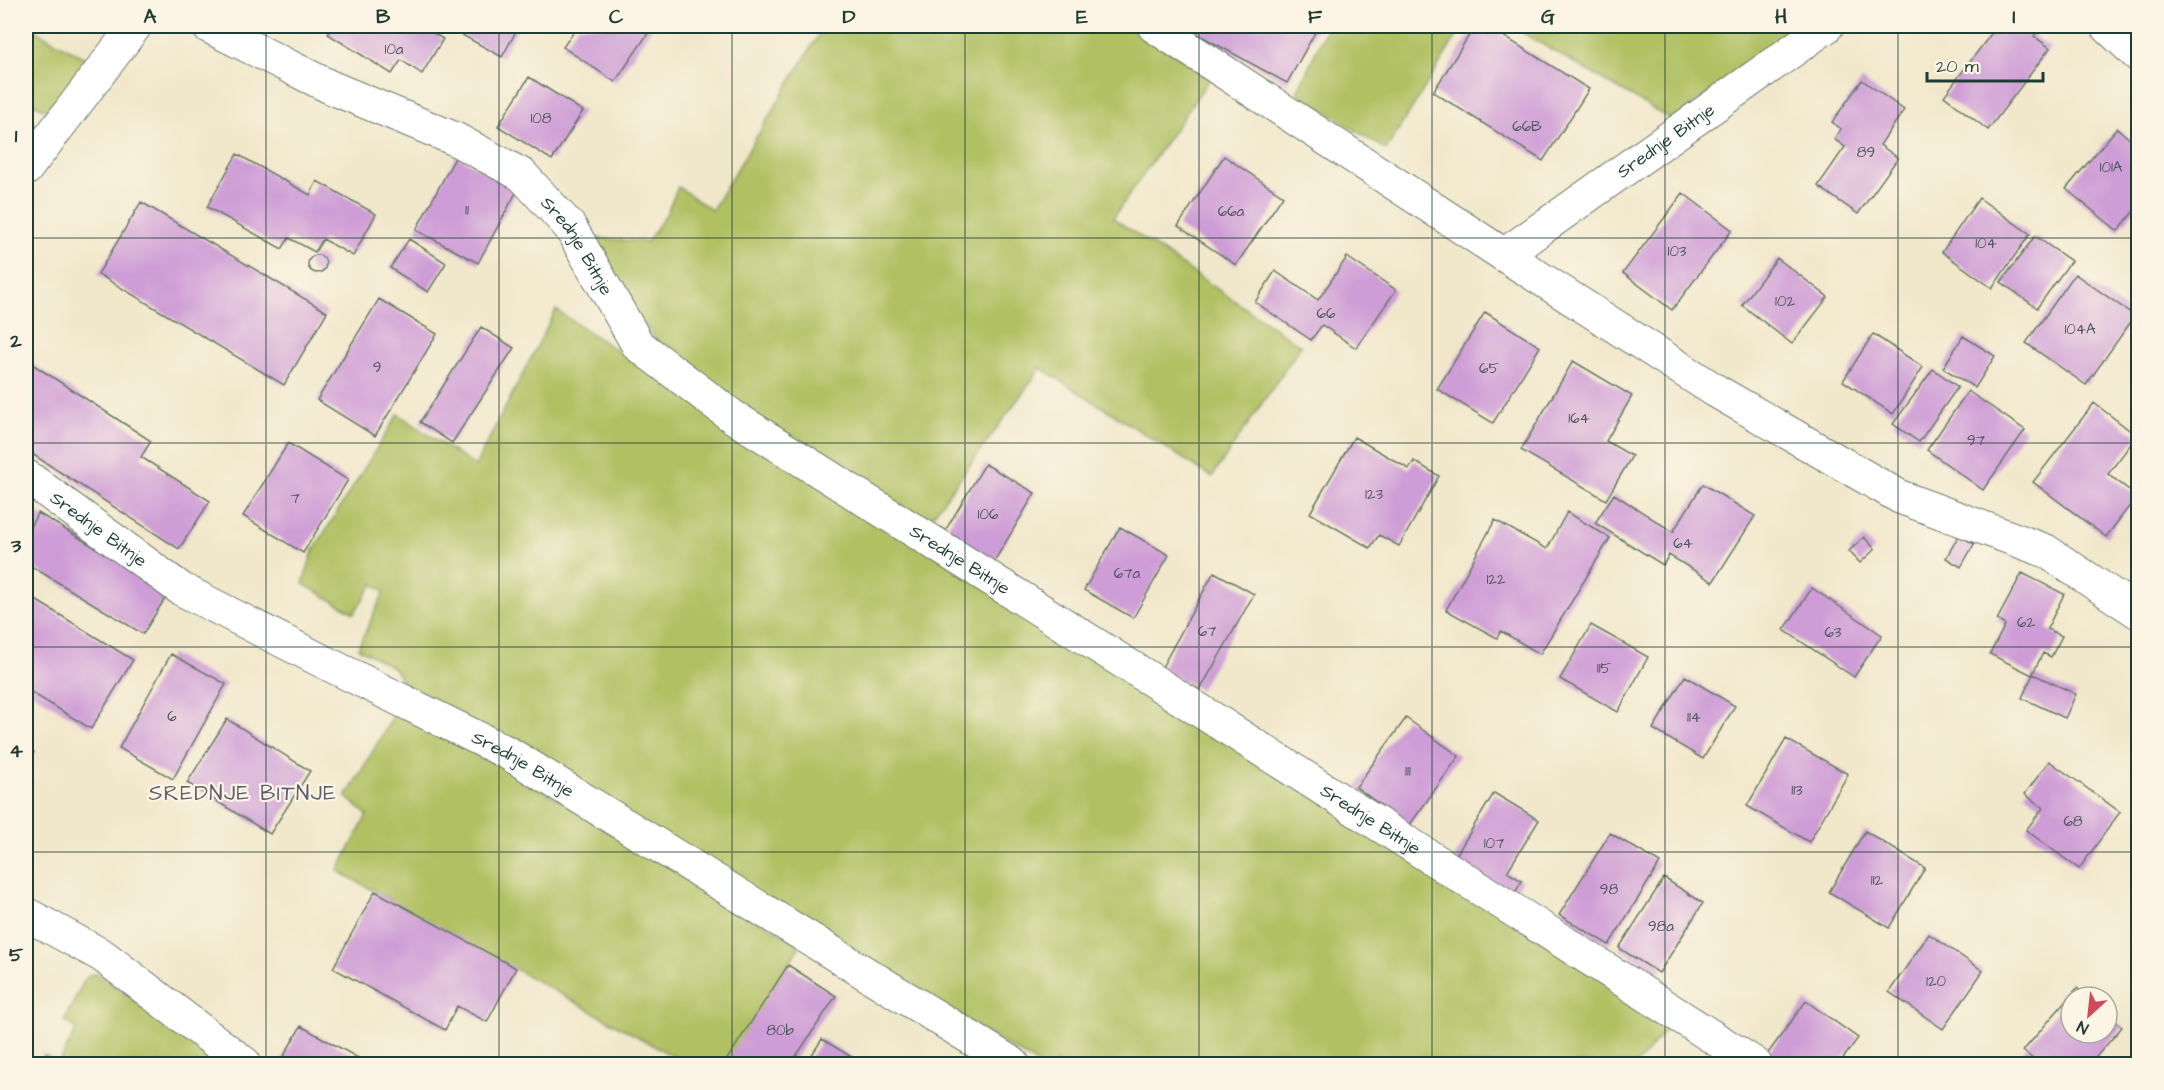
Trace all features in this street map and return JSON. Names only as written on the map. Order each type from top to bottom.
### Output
[{"type":"street","points":[[26,169],[135,26]]},
{"type":"street","name":"Srednje Bitnje","points":[[208,26],[330,87],[455,140],[522,175],[570,227],[638,345],[732,416],[1163,687],[1755,1065]]},
{"type":"street","points":[[1154,26],[1716,391],[1900,497],[2046,552],[2139,612]]},
{"type":"street","name":"Srednje Bitnje","points":[[1504,255],[1827,26]]},
{"type":"street","points":[[2107,26],[2139,55]]},
{"type":"street","name":"Srednje Bitnje","points":[[26,476],[181,588],[508,753],[1013,1065]]},
{"type":"street","points":[[26,914],[103,956],[245,1065]]},
{"type":"green space","points":[[26,26],[87,59],[49,112],[26,99]]},
{"type":"green space","points":[[824,26],[1128,26],[1211,77],[1113,218],[1301,346],[1212,477],[1041,368],[933,515],[917,517],[689,374],[654,337],[629,303],[597,238],[647,242],[667,213],[678,187],[712,210]]},
{"type":"green space","points":[[1325,26],[1463,26],[1386,150],[1297,93],[1327,27]]},
{"type":"green space","points":[[1511,26],[1803,26],[1672,120]]},
{"type":"green space","points":[[26,119],[38,126],[26,143]]},
{"type":"green space","points":[[556,310],[693,401],[1672,1022],[1637,1064],[1037,1064],[879,966],[404,684],[394,668],[358,648],[384,592],[373,584],[354,613],[303,584],[313,551],[398,414],[475,466]]},
{"type":"green space","points":[[395,713],[503,766],[800,945],[730,1064],[687,1064],[338,871],[367,815],[346,797]]},
{"type":"green space","points":[[91,974],[98,974],[220,1064],[40,1064],[44,1055],[59,1063],[77,1028],[64,1021],[85,979]]},
{"type":"building","points":[[333,26],[422,26],[443,39],[422,74],[401,60],[392,74],[328,34]]},
{"type":"building","points":[[446,26],[519,26],[502,57]]},
{"type":"building","points":[[578,26],[653,26],[615,82],[563,47]]},
{"type":"building","points":[[1183,26],[1316,26],[1318,27],[1287,83]]},
{"type":"building","points":[[1475,26],[1487,26],[1589,89],[1543,161],[1433,92]]},
{"type":"building","points":[[1997,26],[2042,26],[2034,36],[2050,48],[1988,130],[1944,96]]},
{"type":"building","points":[[529,77],[583,111],[552,160],[498,126]]},
{"type":"building","points":[[1862,80],[1904,110],[1880,145],[1898,158],[1858,214],[1818,186],[1845,147],[1834,139],[1841,129],[1832,122]]},
{"type":"building","points":[[2117,128],[2138,146],[2138,206],[2118,231],[2066,189]]},
{"type":"building","points":[[237,154],[310,195],[317,181],[376,214],[353,256],[323,239],[315,252],[289,238],[282,249],[207,207]]},
{"type":"building","points":[[456,156],[518,189],[478,263],[416,230]]},
{"type":"building","points":[[1224,156],[1283,196],[1236,265],[1178,226]]},
{"type":"building","points":[[1683,193],[1732,230],[1672,310],[1623,273]]},
{"type":"building","points":[[1979,198],[2030,234],[1992,288],[1942,252]]},
{"type":"building","points":[[141,202],[327,312],[284,385],[98,274]]},
{"type":"building","points":[[2035,236],[2071,261],[2037,308],[2001,282]]},
{"type":"building","points":[[409,239],[446,263],[428,292],[390,268]]},
{"type":"building","points":[[313,255],[321,255],[326,260],[324,271],[313,273],[308,268],[308,260]]},
{"type":"building","points":[[1347,257],[1396,290],[1356,348],[1322,325],[1311,340],[1255,302],[1275,271],[1318,300]]},
{"type":"building","points":[[1777,258],[1828,297],[1792,344],[1742,305]]},
{"type":"building","points":[[2075,274],[2135,316],[2086,385],[2026,343]]},
{"type":"building","points":[[379,299],[437,334],[375,436],[317,400]]},
{"type":"building","points":[[1485,312],[1540,347],[1493,423],[1437,389]]},
{"type":"building","points":[[481,327],[514,348],[452,443],[420,422]]},
{"type":"building","points":[[1873,334],[1923,367],[1893,414],[1843,381]]},
{"type":"building","points":[[1963,336],[1995,356],[1975,388],[1943,368]]},
{"type":"building","points":[[26,360],[151,441],[141,457],[210,501],[179,549],[26,450]]},
{"type":"building","points":[[1573,361],[1632,396],[1606,441],[1632,456],[1606,500],[1521,450]]},
{"type":"building","points":[[1933,369],[1958,387],[1919,442],[1893,424]]},
{"type":"building","points":[[1968,391],[2025,430],[1983,490],[1927,450]]},
{"type":"building","points":[[2094,403],[2137,436],[2108,474],[2137,496],[2106,537],[2033,482]]},
{"type":"building","points":[[1354,437],[1409,469],[1414,461],[1439,476],[1399,546],[1379,535],[1370,548],[1310,513]]},
{"type":"building","points":[[288,443],[348,480],[303,553],[243,516]]},
{"type":"building","points":[[985,464],[1035,493],[992,565],[942,536]]},
{"type":"building","points":[[1703,484],[1755,516],[1713,582],[1669,555],[1663,565],[1595,523],[1614,494],[1673,532]]},
{"type":"building","points":[[1567,512],[1610,538],[1540,654],[1501,631],[1497,638],[1446,610],[1495,520],[1547,549]]},
{"type":"building","points":[[38,513],[169,592],[143,634],[26,563],[26,533]]},
{"type":"building","points":[[1120,527],[1169,555],[1133,618],[1084,590]]},
{"type":"building","points":[[1959,535],[1974,544],[1961,567],[1946,558]]},
{"type":"building","points":[[1864,537],[1875,549],[1860,563],[1849,551]]},
{"type":"building","points":[[1214,572],[1254,594],[1200,690],[1161,669]]},
{"type":"building","points":[[2022,573],[2064,594],[2047,629],[2062,636],[2051,657],[2043,653],[2032,675],[1990,654],[2005,625],[1997,620]]},
{"type":"building","points":[[1812,588],[1882,635],[1854,677],[1784,630]]},
{"type":"building","points":[[26,594],[133,660],[91,729],[26,689]]},
{"type":"building","points":[[1591,625],[1648,657],[1618,712],[1560,679]]},
{"type":"building","points":[[171,654],[226,684],[173,779],[119,748]]},
{"type":"building","points":[[2033,674],[2076,694],[2065,718],[2022,698]]},
{"type":"building","points":[[1685,676],[1735,706],[1703,759],[1653,729]]},
{"type":"building","points":[[1406,718],[1459,756],[1409,826],[1356,787]]},
{"type":"building","points":[[227,719],[310,771],[270,834],[187,783]]},
{"type":"building","points":[[1786,739],[1848,774],[1809,842],[1747,806]]},
{"type":"building","points":[[26,747],[34,752],[26,768]]},
{"type":"building","points":[[2049,761],[2120,812],[2079,869],[2026,830],[2043,808],[2025,794]]},
{"type":"building","points":[[1494,793],[1539,820],[1507,872],[1522,881],[1510,901],[1450,865]]},
{"type":"building","points":[[1865,831],[1925,868],[1889,928],[1829,892]]},
{"type":"building","points":[[1610,833],[1660,863],[1609,945],[1559,915]]},
{"type":"building","points":[[1664,878],[1703,903],[1659,973],[1619,948]]},
{"type":"building","points":[[375,891],[516,968],[487,1022],[457,1006],[445,1030],[333,968]]},
{"type":"building","points":[[1929,934],[1983,971],[1943,1029],[1889,992]]},
{"type":"building","points":[[788,965],[836,996],[791,1064],[724,1064]]},
{"type":"building","points":[[26,997],[32,1000],[26,1013]]},
{"type":"building","points":[[1806,1001],[1858,1038],[1839,1064],[1779,1064],[1766,1056]]},
{"type":"building","points":[[2059,1009],[2059,1045],[2106,1045],[2090,1064],[2039,1064],[2023,1051]]},
{"type":"building","points":[[301,1026],[369,1064],[279,1064]]},
{"type":"building","points":[[822,1039],[863,1064],[806,1064]]},
{"type":"district","name":"SREDNJE BITNJE","points":[[243,793]]}]
